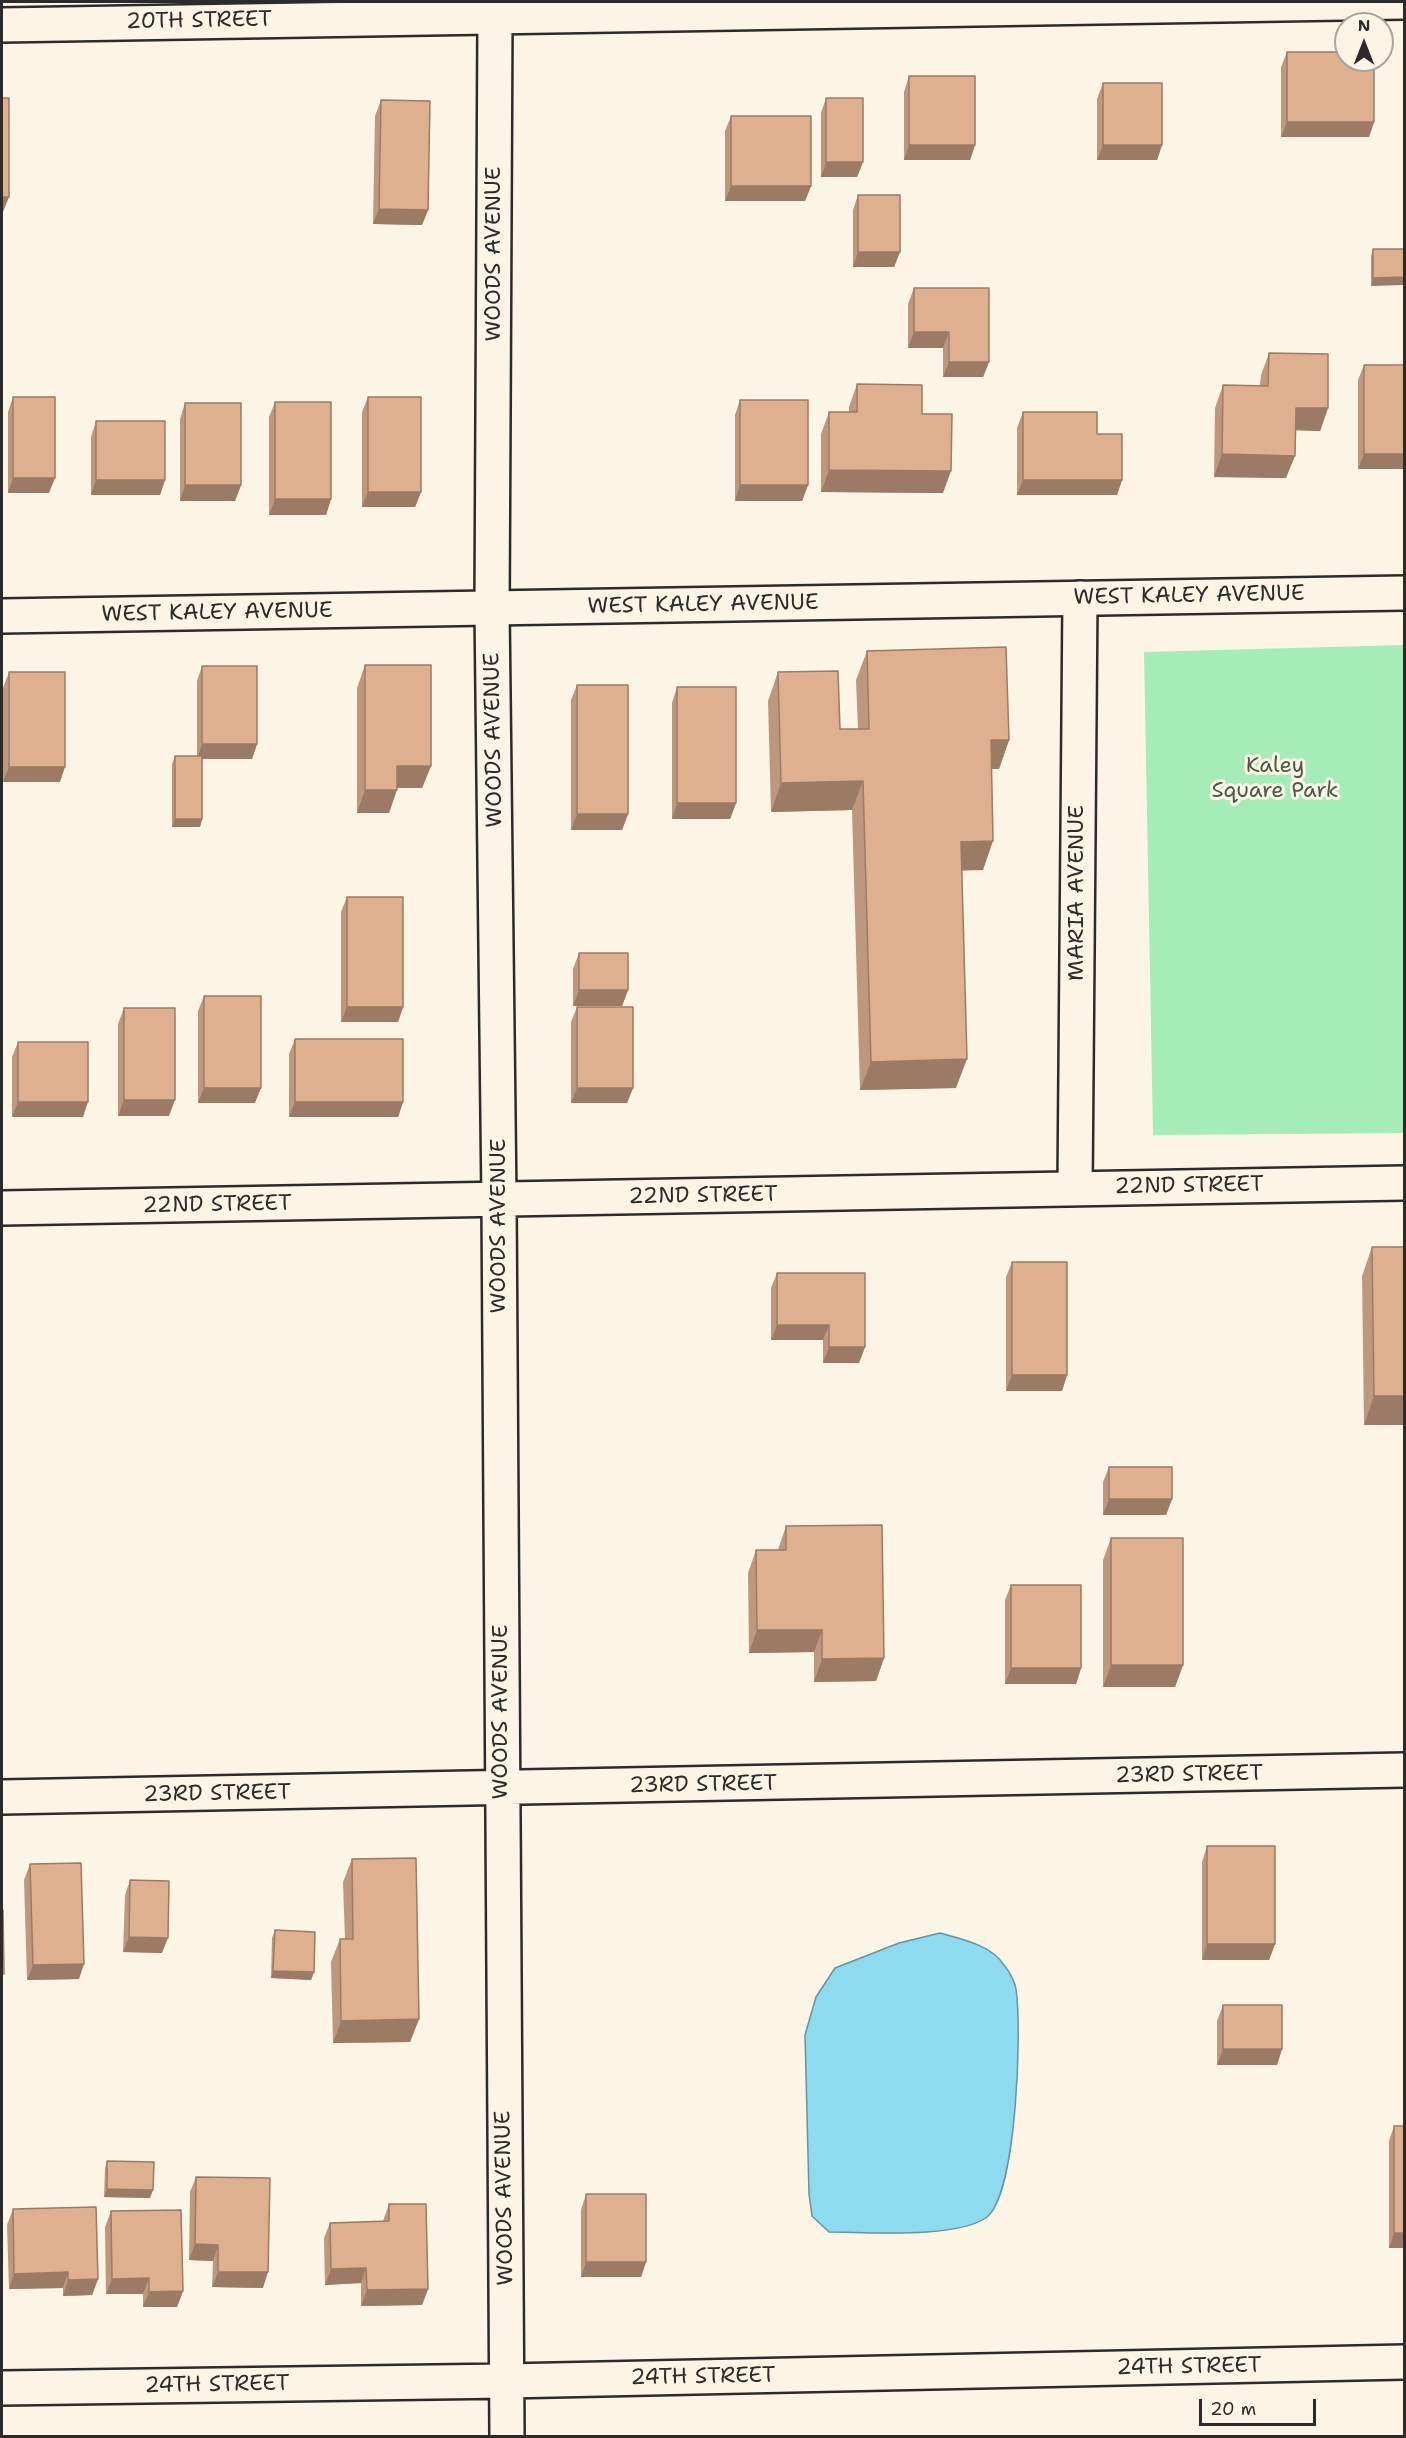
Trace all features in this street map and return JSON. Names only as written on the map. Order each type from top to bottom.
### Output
[{"type":"street","name":"20TH STREET","points":[[2,25],[1404,2]]},
{"type":"street","name":"WOODS AVENUE","points":[[495,16],[492,609],[499,1201],[501,1790],[507,2436]]},
{"type":"street","name":"WEST KALEY AVENUE","points":[[2,616],[1404,593]]},
{"type":"street","name":"MARIA AVENUE","points":[[1075,1188],[1080,598]]},
{"type":"street","name":"22ND STREET","points":[[2,1208],[499,1201],[1404,1183]]},
{"type":"street","name":"23RD STREET","points":[[2,1797],[501,1790],[1404,1770]]},
{"type":"street","name":"24TH STREET","points":[[2,2388],[507,2381],[1404,2362]]},
{"type":"green space","name":"Kaley Square Park","points":[[1404,645],[1404,1133],[1153,1135],[1144,652]]},
{"type":"water","points":[[940,1933],[992,1952],[1008,1970],[1016,1989],[1018,2038],[1015,2109],[1005,2176],[997,2202],[987,2217],[955,2229],[911,2233],[829,2232],[812,2216],[809,2194],[805,2035],[816,1997],[835,1968],[899,1943]]},
{"type":"building","points":[[1287,52],[1334,52],[1334,72],[1374,72],[1374,122],[1287,122]]},
{"type":"building","points":[[909,76],[975,76],[975,145],[909,145]]},
{"type":"building","points":[[1103,83],[1162,83],[1162,145],[1103,145]]},
{"type":"building","points":[[2,98],[9,98],[9,197],[2,197]]},
{"type":"building","points":[[826,98],[863,98],[863,162],[826,162]]},
{"type":"building","points":[[381,100],[430,101],[428,210],[379,209]]},
{"type":"building","points":[[731,116],[811,116],[811,186],[731,186]]},
{"type":"building","points":[[858,195],[900,195],[900,252],[858,252]]},
{"type":"building","points":[[1373,249],[1404,249],[1404,277],[1373,278]]},
{"type":"building","points":[[914,288],[989,288],[989,362],[949,362],[949,332],[914,332]]},
{"type":"building","points":[[1269,353],[1328,354],[1328,408],[1296,408],[1295,456],[1222,454],[1223,385],[1268,386]]},
{"type":"building","points":[[1364,365],[1404,365],[1404,454],[1364,454]]},
{"type":"building","points":[[857,384],[922,385],[922,414],[952,414],[951,471],[829,470],[829,412],[857,412]]},
{"type":"building","points":[[13,397],[55,397],[55,478],[13,478]]},
{"type":"building","points":[[368,397],[421,397],[421,492],[368,492]]},
{"type":"building","points":[[740,400],[808,400],[808,485],[740,485]]},
{"type":"building","points":[[275,402],[331,402],[331,499],[275,499]]},
{"type":"building","points":[[185,403],[241,403],[241,485],[185,485]]},
{"type":"building","points":[[1023,412],[1097,412],[1097,434],[1122,434],[1122,480],[1023,480]]},
{"type":"building","points":[[96,421],[165,421],[165,480],[96,480]]},
{"type":"building","points":[[1006,647],[1009,740],[991,740],[993,841],[961,842],[967,1059],[871,1062],[863,781],[781,783],[778,672],[838,671],[840,729],[869,729],[867,651]]},
{"type":"building","points":[[365,665],[431,665],[431,766],[397,766],[397,790],[365,790]]},
{"type":"building","points":[[202,666],[257,666],[257,744],[202,744]]},
{"type":"building","points":[[9,672],[65,672],[65,767],[9,767]]},
{"type":"building","points":[[577,685],[628,685],[628,814],[577,814]]},
{"type":"building","points":[[677,687],[736,687],[736,803],[677,803]]},
{"type":"building","points":[[175,756],[202,756],[202,819],[175,819]]},
{"type":"building","points":[[347,897],[403,897],[403,1007],[347,1007]]},
{"type":"building","points":[[579,953],[628,953],[628,990],[579,990]]},
{"type":"building","points":[[204,996],[261,996],[261,1088],[204,1088]]},
{"type":"building","points":[[577,1007],[633,1007],[633,1088],[577,1088]]},
{"type":"building","points":[[124,1008],[175,1008],[175,1100],[124,1100]]},
{"type":"building","points":[[295,1039],[403,1039],[403,1102],[295,1102]]},
{"type":"building","points":[[18,1042],[88,1042],[88,1102],[18,1102]]},
{"type":"building","points":[[1372,1247],[1404,1247],[1404,1396],[1374,1396]]},
{"type":"building","points":[[1012,1262],[1067,1262],[1067,1375],[1012,1375]]},
{"type":"building","points":[[777,1273],[865,1273],[865,1347],[829,1347],[829,1325],[777,1325]]},
{"type":"building","points":[[1109,1467],[1172,1467],[1172,1499],[1109,1499]]},
{"type":"building","points":[[882,1525],[884,1658],[822,1659],[822,1630],[757,1630],[756,1550],[786,1550],[786,1526]]},
{"type":"building","points":[[1111,1538],[1183,1538],[1183,1665],[1111,1665]]},
{"type":"building","points":[[1011,1585],[1081,1585],[1081,1668],[1011,1668]]},
{"type":"building","points":[[1207,1846],[1275,1846],[1275,1944],[1207,1944]]},
{"type":"building","points":[[416,1858],[419,2019],[341,2021],[340,1939],[353,1939],[352,1859]]},
{"type":"building","points":[[81,1863],[84,1964],[33,1965],[30,1864]]},
{"type":"building","points":[[130,1880],[169,1881],[168,1938],[129,1937]]},
{"type":"building","points":[[3,1910],[4,1974],[2,1974]]},
{"type":"building","points":[[275,1930],[315,1932],[314,1972],[273,1971]]},
{"type":"building","points":[[1223,2005],[1282,2005],[1282,2049],[1223,2049]]},
{"type":"building","points":[[1394,2126],[1404,2126],[1404,2233],[1394,2233]]},
{"type":"building","points":[[107,2161],[154,2162],[153,2190],[107,2189]]},
{"type":"building","points":[[196,2177],[270,2178],[268,2272],[218,2272],[218,2245],[195,2244]]},
{"type":"building","points":[[586,2194],[646,2194],[646,2262],[586,2262]]},
{"type":"building","points":[[389,2204],[426,2204],[428,2289],[367,2290],[366,2268],[331,2269],[330,2223],[389,2221]]},
{"type":"building","points":[[96,2207],[98,2279],[68,2280],[68,2272],[14,2274],[13,2209]]},
{"type":"building","points":[[181,2210],[183,2291],[149,2292],[149,2278],[112,2279],[111,2211]]}]
